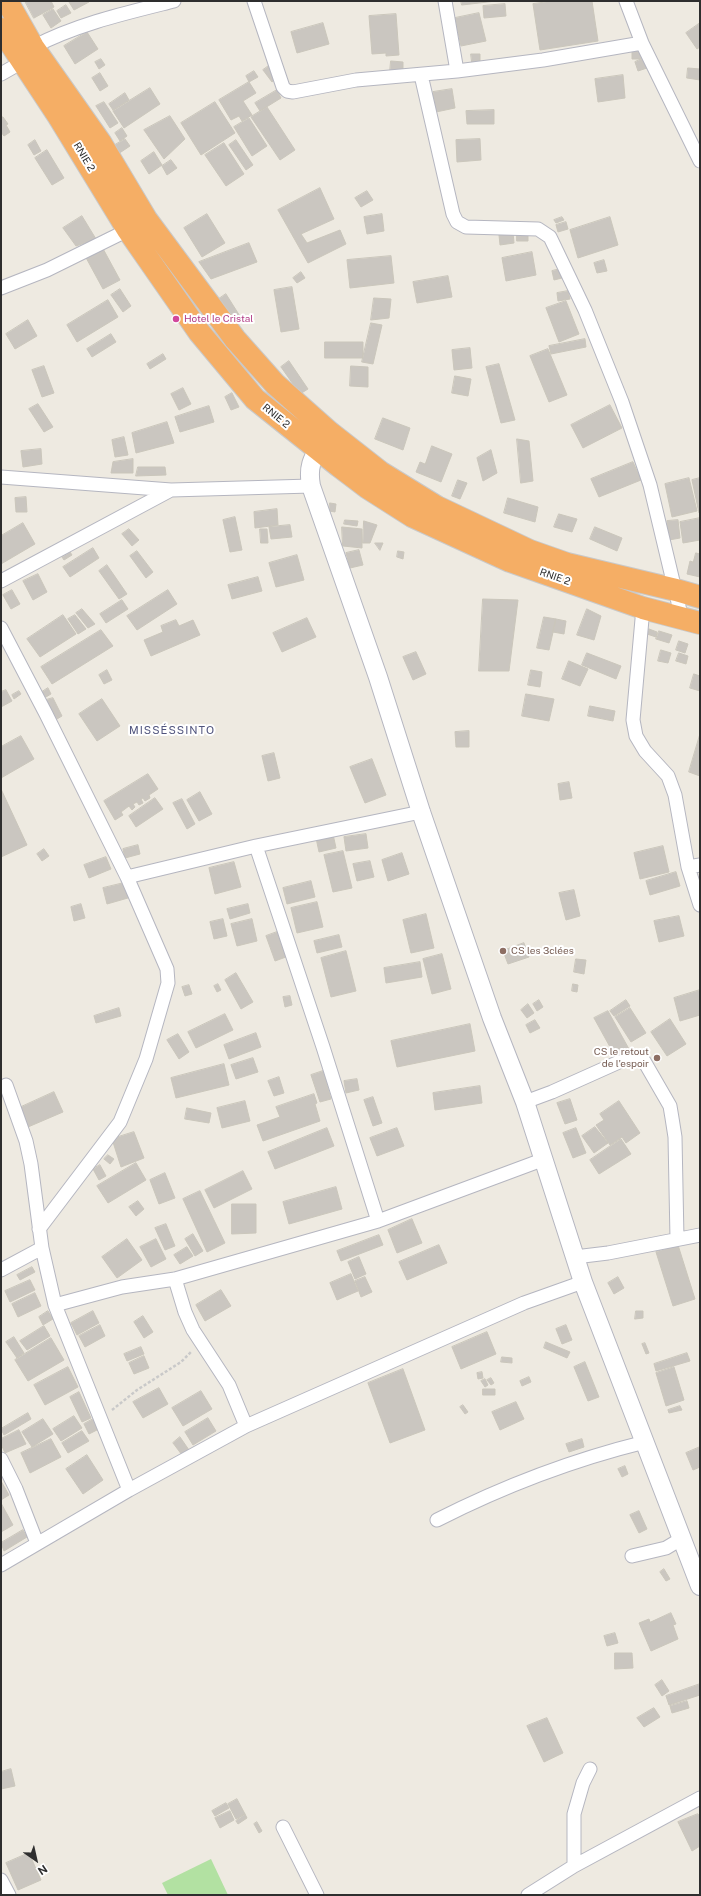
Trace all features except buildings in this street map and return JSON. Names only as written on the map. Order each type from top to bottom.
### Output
[{"type":"highway","name":"RNIE 2","points":[[7,1],[27,55],[59,117],[128,230],[199,332],[255,399],[323,441],[380,472],[437,507],[530,551],[567,564],[676,590],[700,598]]},
{"type":"highway","name":"RNIE 2","points":[[1,29],[27,55],[100,142],[146,219],[235,339],[323,441],[368,488],[412,516],[510,561],[643,608],[691,621]]},
{"type":"main road","points":[[323,441],[310,466],[309,472],[311,486],[378,677],[421,812],[492,1018],[524,1102],[583,1282],[700,1586]]},
{"type":"street","points":[[1,74],[27,55],[70,31],[117,15],[174,1]]},
{"type":"street","points":[[254,1],[283,87],[287,91],[293,92],[356,80],[421,75],[543,60],[642,43]]},
{"type":"street","points":[[445,1],[457,71]]},
{"type":"street","points":[[626,1],[642,43],[700,161]]},
{"type":"street","points":[[421,75],[452,214],[457,222],[466,227],[538,230],[550,237],[585,310],[622,402],[650,485],[676,590],[691,621]]},
{"type":"street","points":[[1,288],[47,270],[128,230]]},
{"type":"street","points":[[1,477],[171,490],[311,486]]},
{"type":"street","points":[[1,581],[171,490]]},
{"type":"street","points":[[643,608],[633,720],[636,736],[645,751],[668,776],[675,795],[694,866],[700,905]]},
{"type":"street","points":[[1,628],[46,714],[127,877],[167,969],[168,983],[146,1059],[120,1122],[40,1229]]},
{"type":"street","points":[[127,877],[256,846],[421,812]]},
{"type":"street","points":[[256,846],[323,1047],[378,1221]]},
{"type":"street","points":[[524,1102],[552,1092],[619,1062],[638,1058],[644,1061],[670,1106],[675,1137],[677,1239]]},
{"type":"street","points":[[6,1085],[26,1142],[42,1248],[55,1305],[129,1490]]},
{"type":"street","points":[[55,1305],[122,1287],[175,1279],[378,1221],[542,1160]]},
{"type":"street","points":[[575,1257],[608,1253],[700,1235]]},
{"type":"street","points":[[1,1270],[42,1248]]},
{"type":"street","points":[[175,1279],[186,1312],[201,1343],[229,1385],[246,1426]]},
{"type":"street","points":[[1,1565],[129,1490],[246,1426],[524,1303],[583,1282]]},
{"type":"street","points":[[437,1520],[471,1502],[535,1475],[594,1455],[645,1442]]},
{"type":"street","points":[[1,1459],[16,1489],[37,1543]]},
{"type":"street","points":[[632,1556],[666,1548],[681,1538]]},
{"type":"street","points":[[574,1866],[574,1814],[590,1769]]},
{"type":"street","points":[[528,1895],[574,1866],[700,1798]]},
{"type":"street","points":[[283,1827],[317,1895]]},
{"type":"street","points":[[1,1880],[9,1895]]},
{"type":"path","points":[[100,1420],[137,1390],[181,1362],[201,1343]]},
{"type":"green space","points":[[211,1859],[228,1895],[168,1895],[162,1883]]},
{"type":"place","name":"Hotel le Cristal","points":[[176,319]]},
{"type":"place","name":"CS les 3clées","points":[[503,951]]},
{"type":"place","name":"CS le retout de l'espoir","points":[[657,1058]]},
{"type":"district","name":"MISSÉSSINTO","points":[[172,731]]}]
